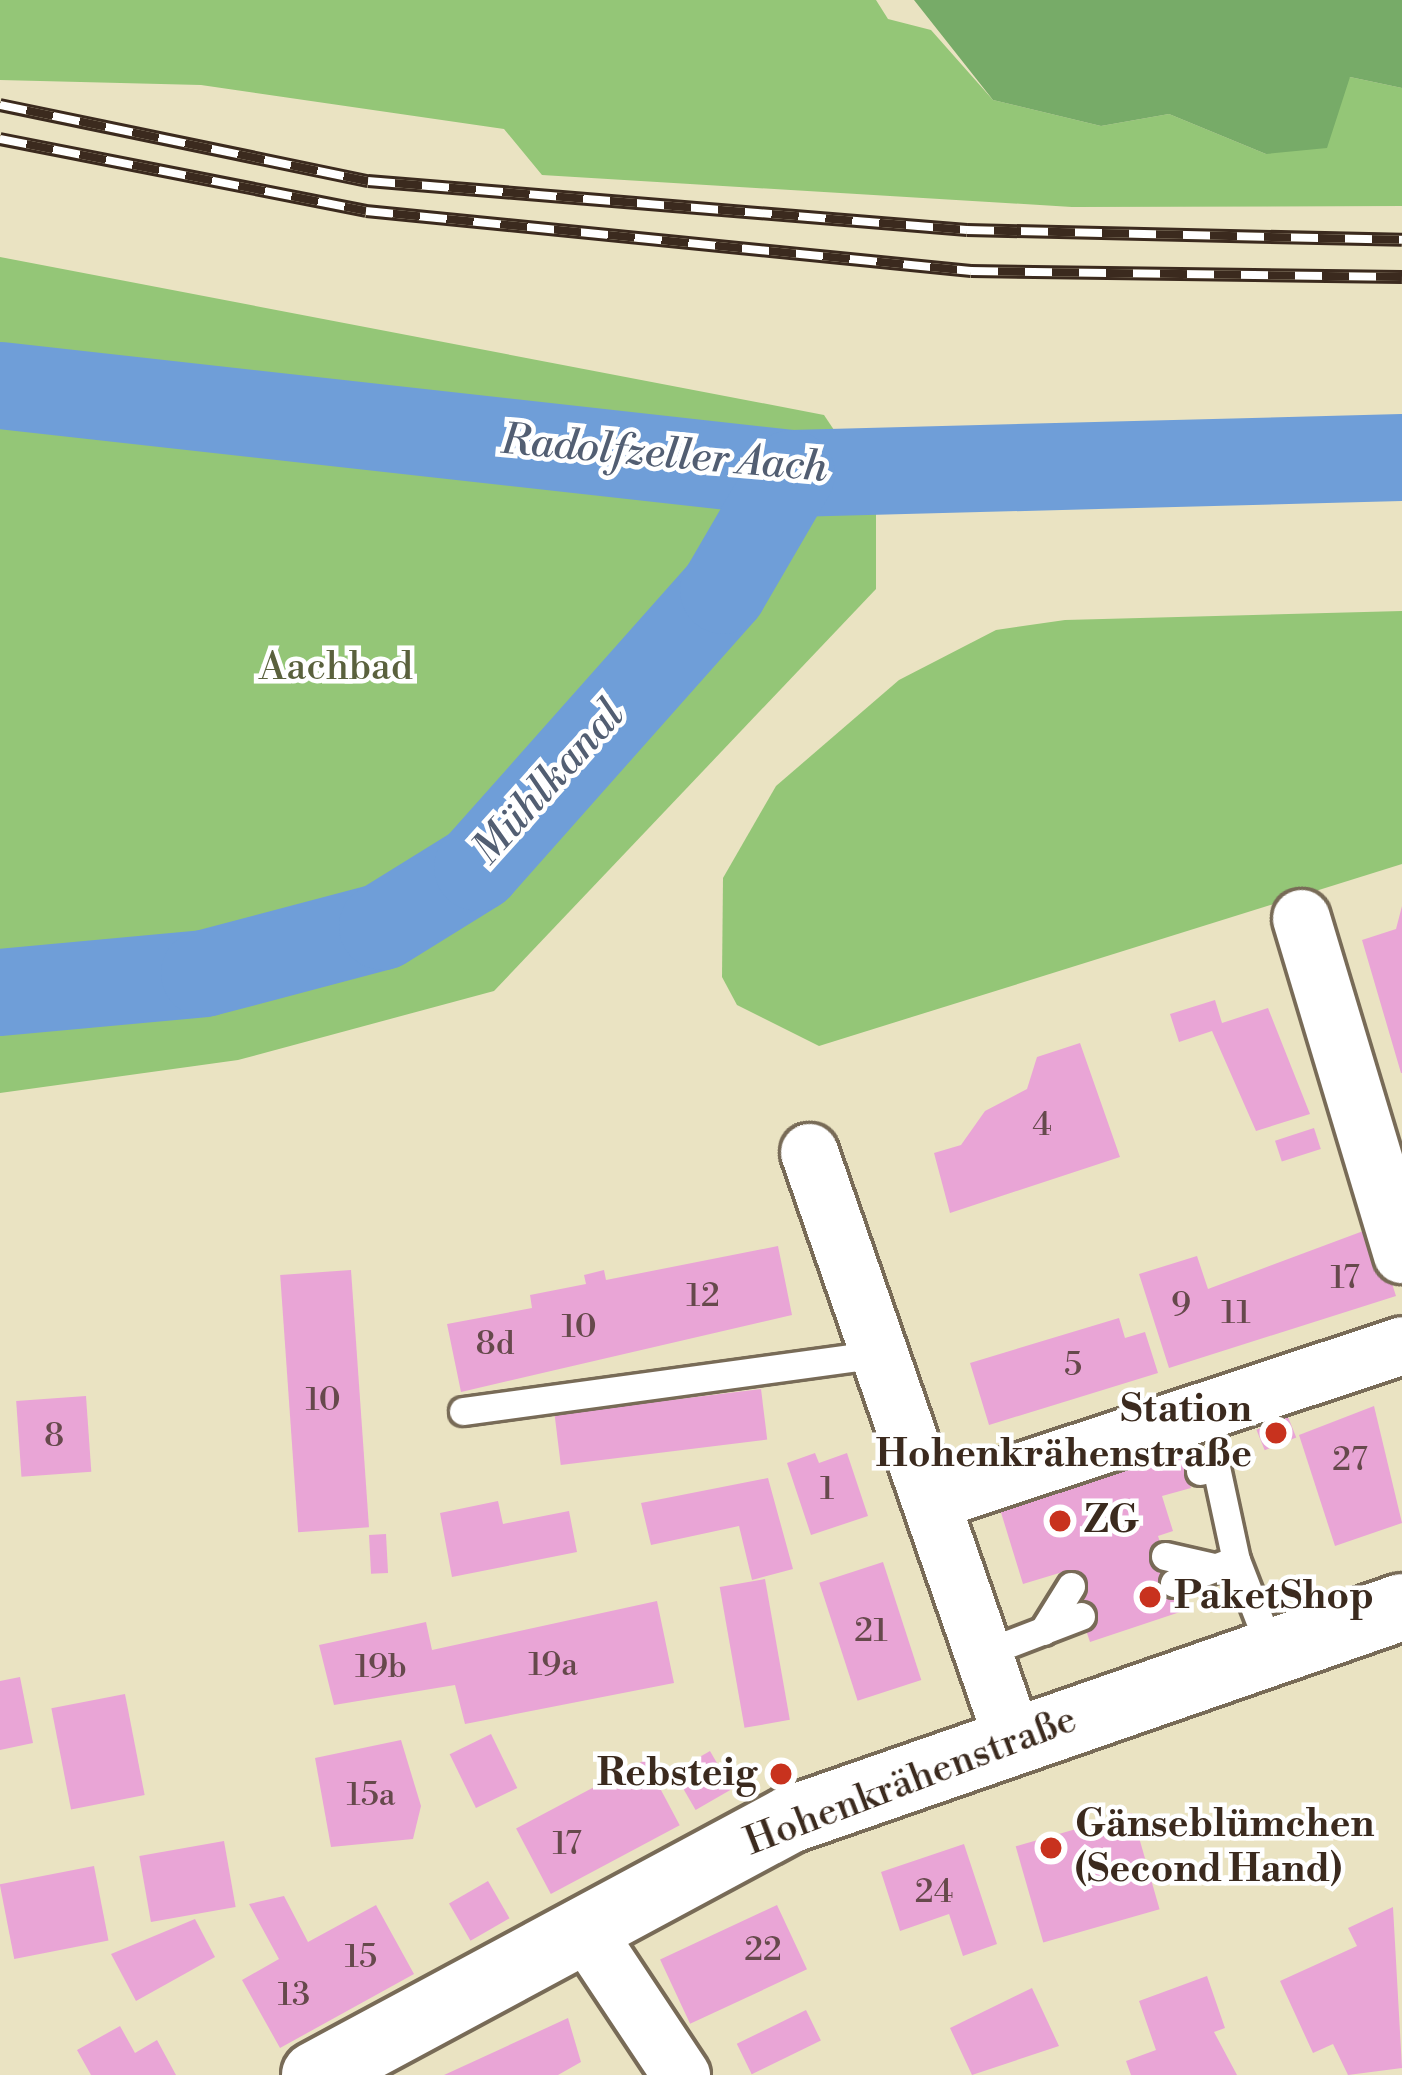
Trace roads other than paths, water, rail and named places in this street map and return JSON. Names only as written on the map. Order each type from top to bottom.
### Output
[{"type":"main road","name":"Hohenkrähenstraße","points":[[315,2075],[582,1926],[789,1820],[1402,1606]]},
{"type":"street","points":[[1301,918],[1402,1254]]},
{"type":"street","points":[[809,1152],[1013,1740]]},
{"type":"street","points":[[932,1501],[1402,1345]]},
{"type":"street","points":[[582,1926],[681,2075]]},
{"type":"lane","points":[[463,1411],[880,1354]]},
{"type":"lane","points":[[1200,1471],[1216,1467],[1227,1564],[1271,1653]]},
{"type":"lane","points":[[1170,1570],[1227,1564]]},
{"type":"lane","points":[[1043,1631],[1071,1586]]},
{"type":"lane","points":[[982,1654],[1081,1616]]},
{"type":"waterway","name":"Radolfzeller Aach","points":[[0,385],[791,473],[1402,457]]},
{"type":"waterway","name":"Mühlkanal","points":[[0,992],[204,973],[382,926],[477,867],[723,590],[791,473]]},
{"type":"railway","points":[[0,105],[368,181],[967,230],[1402,240]]},
{"type":"railway","points":[[0,139],[366,211],[971,271],[1402,277]]},
{"type":"place","name":"Station Hohenkrähenstraße","points":[[1276,1433]]},
{"type":"place","name":"ZG","points":[[1060,1521]]},
{"type":"place","name":"PaketShop","points":[[1150,1597]]},
{"type":"place","name":"Rebsteig","points":[[781,1774]]},
{"type":"place","name":"Gänseblümchen (Second Hand)","points":[[1051,1848]]},
{"type":"park label","name":"Aachbad","points":[[336,668]]}]
